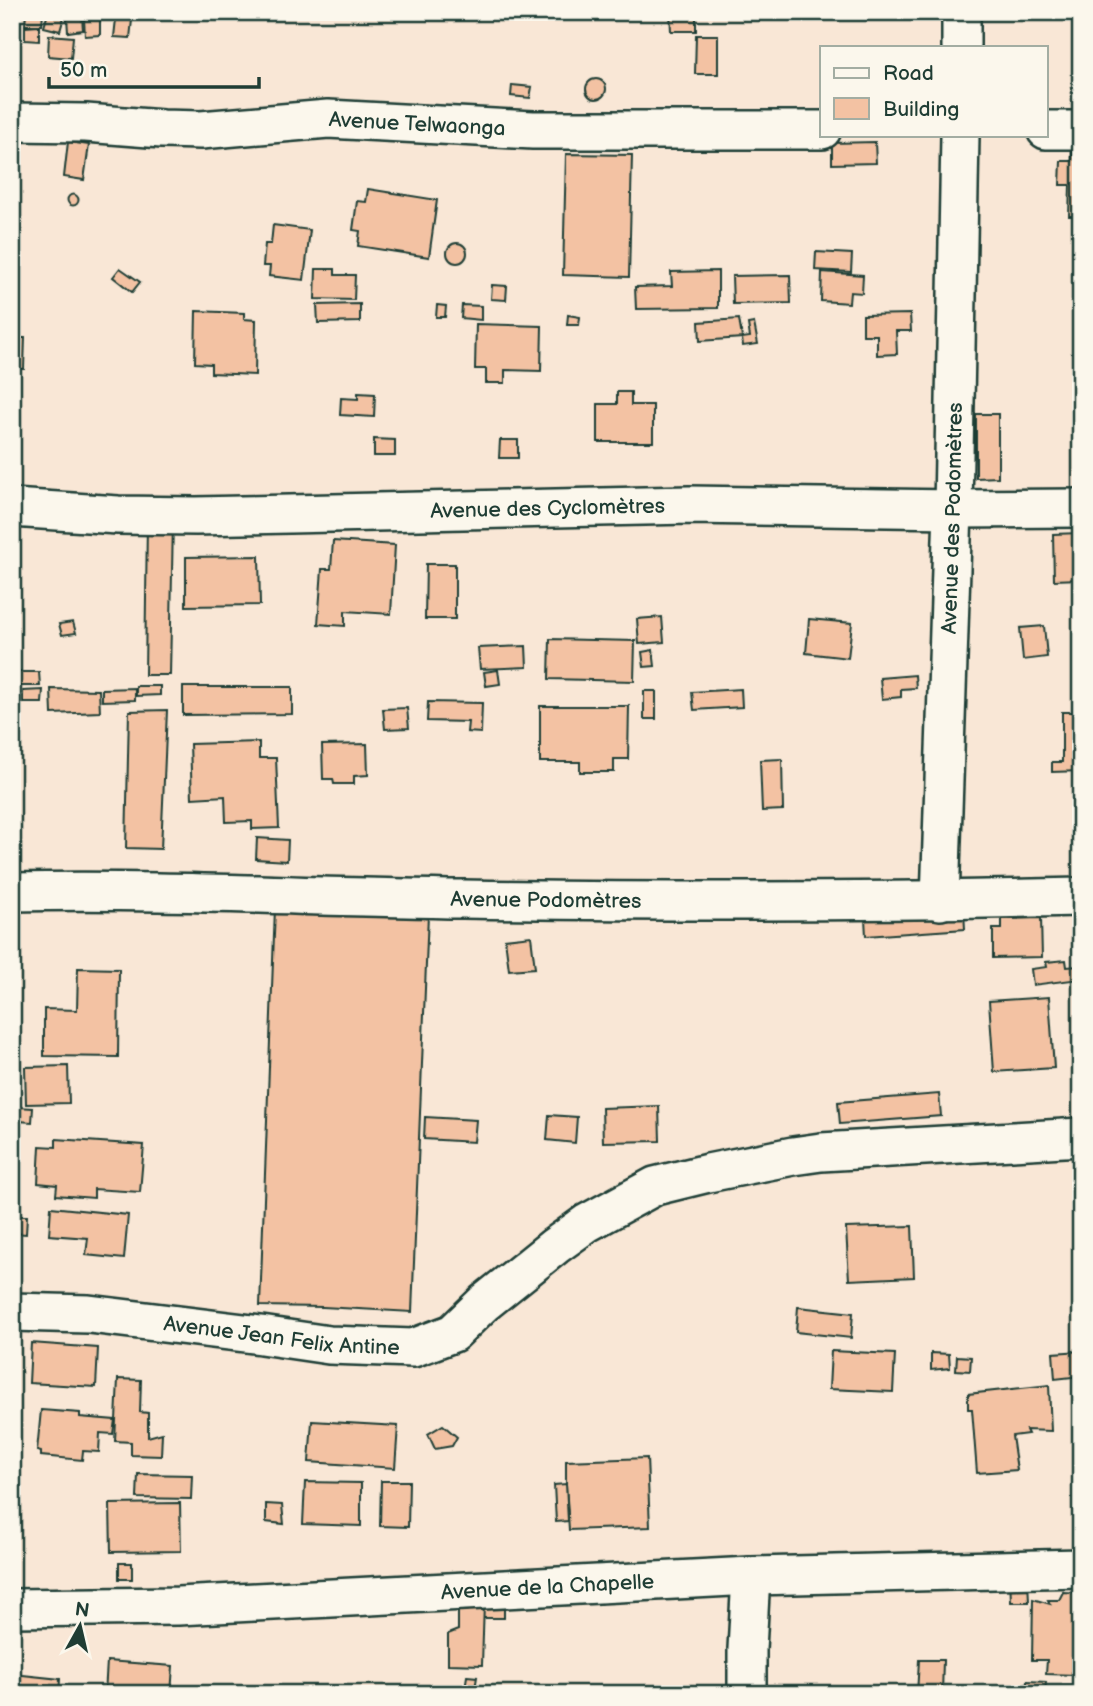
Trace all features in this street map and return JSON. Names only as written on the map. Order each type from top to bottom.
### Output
[{"type":"street","points":[[961,12],[961,46]]},
{"type":"street","name":"Avenue Telwaonga","points":[[12,122],[86,123],[201,130],[328,119],[533,130],[820,130]]},
{"type":"street","points":[[1048,130],[1081,130]]},
{"type":"street","name":"Avenue des Podomètres","points":[[940,901],[953,509],[960,136]]},
{"type":"street","name":"Avenue des Cyclomètres","points":[[12,508],[118,515],[196,516],[689,505],[1081,509]]},
{"type":"street","name":"Avenue Podomètres","points":[[12,892],[89,891],[463,899],[940,901],[1081,897]]},
{"type":"street","name":"Avenue Jean Felix Antine","points":[[12,1312],[89,1314],[329,1345],[413,1348],[453,1332],[484,1303],[555,1246],[587,1223],[655,1185],[821,1152],[1081,1137]]},
{"type":"street","name":"Avenue de la Chapelle","points":[[12,1608],[178,1606],[751,1576],[1081,1568]]},
{"type":"street","points":[[747,1694],[751,1576]]},
{"type":"building","points":[[26,12],[43,12],[42,25],[25,25]]},
{"type":"building","points":[[670,12],[696,12],[696,31],[671,31]]},
{"type":"building","points":[[48,13],[64,17],[60,31],[44,27]]},
{"type":"building","points":[[82,16],[83,30],[68,32],[67,17]]},
{"type":"building","points":[[84,19],[100,19],[100,35],[85,36]]},
{"type":"building","points":[[116,19],[132,20],[130,38],[114,37]]},
{"type":"building","points":[[39,26],[39,41],[25,40],[25,27]]},
{"type":"building","points":[[49,35],[73,37],[71,58],[48,56]]},
{"type":"building","points":[[696,35],[718,35],[718,74],[695,74]]},
{"type":"building","points":[[596,79],[603,82],[606,89],[603,96],[596,99],[589,96],[586,89],[589,82]]},
{"type":"building","points":[[512,85],[532,87],[530,98],[511,96]]},
{"type":"building","points":[[68,142],[89,145],[84,180],[64,177]]},
{"type":"building","points":[[875,142],[876,163],[832,164],[832,143]]},
{"type":"building","points":[[1072,143],[1081,143],[1081,216],[1069,216],[1070,185],[1060,185],[1061,161],[1072,161]]},
{"type":"building","points":[[566,154],[632,155],[629,277],[563,275]]},
{"type":"building","points":[[368,189],[437,200],[429,257],[358,246],[360,231],[353,230],[357,201],[366,202]]},
{"type":"building","points":[[73,195],[77,196],[77,204],[73,205],[69,204],[68,200],[69,196]]},
{"type":"building","points":[[273,225],[310,230],[304,280],[269,276],[270,266],[263,266],[265,244],[271,244]]},
{"type":"building","points":[[457,243],[464,246],[467,253],[464,260],[457,263],[450,260],[447,253],[450,246]]},
{"type":"building","points":[[816,252],[852,254],[851,272],[815,270]]},
{"type":"building","points":[[120,268],[140,282],[132,292],[113,277]]},
{"type":"building","points":[[316,269],[335,269],[335,275],[355,275],[354,300],[315,299]]},
{"type":"building","points":[[718,271],[718,308],[636,309],[635,287],[672,286],[671,272]]},
{"type":"building","points":[[822,272],[863,275],[862,293],[850,292],[849,303],[821,301]]},
{"type":"building","points":[[790,275],[791,303],[733,304],[732,276]]},
{"type":"building","points":[[492,285],[507,286],[506,300],[491,299]]},
{"type":"building","points":[[360,304],[360,322],[318,323],[317,305]]},
{"type":"building","points":[[437,305],[446,306],[445,317],[436,317]]},
{"type":"building","points":[[462,305],[481,306],[481,320],[461,318]]},
{"type":"building","points":[[196,311],[244,313],[244,319],[256,320],[255,375],[211,373],[211,364],[195,363]]},
{"type":"building","points":[[910,314],[911,331],[896,331],[897,354],[877,355],[877,335],[863,335],[863,315]]},
{"type":"building","points":[[568,315],[580,317],[579,325],[567,325]]},
{"type":"building","points":[[739,319],[742,338],[700,341],[699,322]]},
{"type":"building","points":[[12,320],[17,320],[16,338],[25,338],[24,369],[17,369],[17,390],[12,390]]},
{"type":"building","points":[[754,323],[758,344],[743,346],[742,338],[750,337],[748,324]]},
{"type":"building","points":[[476,324],[542,326],[541,371],[505,370],[505,383],[486,383],[486,369],[475,369]]},
{"type":"building","points":[[617,392],[631,392],[631,405],[653,405],[653,442],[598,442],[598,404],[617,404]]},
{"type":"building","points":[[358,393],[375,394],[374,417],[340,415],[341,398],[358,399]]},
{"type":"building","points":[[976,414],[998,414],[998,477],[976,478]]},
{"type":"building","points":[[374,439],[395,440],[395,456],[374,456]]},
{"type":"building","points":[[500,440],[518,440],[518,458],[499,458]]},
{"type":"building","points":[[147,521],[173,521],[170,675],[145,675]]},
{"type":"building","points":[[1080,533],[1080,579],[1054,580],[1053,534]]},
{"type":"building","points":[[333,541],[395,545],[391,614],[345,611],[345,626],[318,624],[322,569],[331,569]]},
{"type":"building","points":[[259,556],[260,605],[186,606],[186,557]]},
{"type":"building","points":[[426,564],[455,564],[455,619],[425,619]]},
{"type":"building","points":[[662,617],[664,642],[639,644],[637,619]]},
{"type":"building","points":[[809,619],[852,623],[848,658],[806,653]]},
{"type":"building","points":[[73,622],[76,633],[62,635],[59,624]]},
{"type":"building","points":[[1044,626],[1047,657],[1023,660],[1020,628]]},
{"type":"building","points":[[550,639],[635,641],[634,681],[549,679]]},
{"type":"building","points":[[526,646],[527,667],[480,669],[478,648]]},
{"type":"building","points":[[653,650],[655,666],[644,667],[642,652]]},
{"type":"building","points":[[498,670],[500,684],[486,686],[484,672]]},
{"type":"building","points":[[12,672],[39,672],[40,686],[12,686]]},
{"type":"building","points":[[915,675],[916,688],[901,689],[901,697],[882,699],[880,678]]},
{"type":"building","points":[[136,686],[160,686],[160,695],[136,696]]},
{"type":"building","points":[[183,687],[292,687],[292,714],[183,715]]},
{"type":"building","points":[[135,688],[135,700],[102,701],[102,689]]},
{"type":"building","points":[[51,689],[99,690],[100,712],[52,714]]},
{"type":"building","points":[[741,689],[742,707],[694,710],[692,692]]},
{"type":"building","points":[[43,690],[42,703],[23,703],[23,691]]},
{"type":"building","points":[[644,691],[656,691],[656,719],[644,719]]},
{"type":"building","points":[[428,702],[482,703],[481,733],[467,732],[468,722],[427,721]]},
{"type":"building","points":[[540,706],[629,706],[628,759],[614,759],[614,772],[580,772],[580,762],[540,762]]},
{"type":"building","points":[[407,708],[409,728],[385,729],[383,709]]},
{"type":"building","points":[[167,710],[161,849],[126,848],[129,711]]},
{"type":"building","points":[[1062,712],[1081,712],[1081,771],[1052,772],[1052,762],[1062,762]]},
{"type":"building","points":[[259,742],[259,758],[276,758],[279,828],[252,829],[252,821],[226,822],[225,796],[192,798],[190,744]]},
{"type":"building","points":[[367,744],[368,775],[354,776],[354,784],[334,784],[333,779],[323,779],[322,745]]},
{"type":"building","points":[[782,759],[783,810],[762,811],[760,760]]},
{"type":"building","points":[[257,838],[288,840],[287,861],[256,859]]},
{"type":"building","points":[[275,908],[428,914],[412,1312],[260,1306]]},
{"type":"building","points":[[964,912],[965,929],[866,936],[865,918]]},
{"type":"building","points":[[1041,918],[1042,957],[993,958],[993,929],[1002,929],[1002,919]]},
{"type":"building","points":[[531,936],[535,968],[509,970],[505,939]]},
{"type":"building","points":[[1066,960],[1067,967],[1078,966],[1080,979],[1033,985],[1031,969],[1047,967],[1046,962]]},
{"type":"building","points":[[78,968],[119,969],[118,1057],[44,1056],[44,1009],[77,1010]]},
{"type":"building","points":[[1049,997],[1054,1068],[994,1072],[989,1001]]},
{"type":"building","points":[[68,1066],[69,1103],[26,1104],[25,1067]]},
{"type":"building","points":[[939,1094],[941,1116],[840,1124],[838,1102]]},
{"type":"building","points":[[659,1106],[660,1141],[603,1142],[602,1108]]},
{"type":"building","points":[[18,1107],[33,1108],[32,1122],[18,1121]]},
{"type":"building","points":[[549,1115],[577,1117],[575,1143],[547,1140]]},
{"type":"building","points":[[425,1117],[476,1120],[474,1142],[424,1139]]},
{"type":"building","points":[[56,1139],[144,1145],[140,1192],[94,1189],[94,1198],[56,1195],[57,1185],[38,1183],[40,1146],[56,1147]]},
{"type":"building","points":[[51,1207],[128,1215],[124,1259],[86,1255],[88,1238],[49,1235]]},
{"type":"building","points":[[16,1216],[27,1216],[26,1234],[15,1233]]},
{"type":"building","points":[[912,1226],[914,1277],[849,1280],[846,1228]]},
{"type":"building","points":[[798,1307],[853,1313],[851,1338],[796,1332]]},
{"type":"building","points":[[31,1343],[98,1348],[96,1387],[29,1383]]},
{"type":"building","points":[[831,1351],[895,1354],[893,1392],[829,1389]]},
{"type":"building","points":[[1081,1351],[1081,1376],[1055,1379],[1053,1353]]},
{"type":"building","points":[[931,1353],[949,1354],[950,1368],[931,1370]]},
{"type":"building","points":[[957,1356],[971,1357],[970,1371],[956,1370]]},
{"type":"building","points":[[118,1379],[141,1380],[140,1412],[148,1413],[148,1437],[162,1433],[161,1456],[131,1455],[131,1442],[115,1441]]},
{"type":"building","points":[[1049,1385],[1051,1431],[1026,1430],[1028,1434],[1012,1436],[1017,1470],[977,1473],[972,1409],[968,1409],[968,1394]]},
{"type":"building","points":[[41,1410],[80,1413],[80,1417],[115,1420],[113,1434],[100,1433],[99,1452],[83,1451],[82,1460],[41,1456],[41,1452],[37,1451]]},
{"type":"building","points":[[312,1421],[398,1426],[395,1468],[309,1462]]},
{"type":"building","points":[[443,1425],[457,1437],[452,1446],[435,1449],[428,1434]]},
{"type":"building","points":[[647,1458],[650,1527],[569,1530],[566,1461]]},
{"type":"building","points":[[138,1474],[192,1475],[191,1499],[137,1498]]},
{"type":"building","points":[[381,1481],[409,1481],[408,1527],[380,1526]]},
{"type":"building","points":[[305,1482],[361,1483],[361,1526],[303,1524]]},
{"type":"building","points":[[566,1484],[568,1521],[556,1522],[554,1485]]},
{"type":"building","points":[[180,1503],[181,1551],[111,1552],[110,1504]]},
{"type":"building","points":[[266,1504],[282,1505],[284,1524],[266,1522]]},
{"type":"building","points":[[119,1563],[132,1563],[132,1579],[119,1579]]},
{"type":"building","points":[[1010,1575],[1028,1580],[1029,1602],[1011,1602]]},
{"type":"building","points":[[1063,1592],[1081,1593],[1081,1660],[1077,1660],[1077,1675],[1046,1674],[1047,1660],[1032,1660],[1033,1599],[1050,1604],[1048,1600],[1059,1600]]},
{"type":"building","points":[[483,1598],[504,1598],[504,1618],[483,1618]]},
{"type":"building","points":[[458,1603],[484,1603],[482,1665],[448,1664],[448,1634],[458,1630]]},
{"type":"building","points":[[919,1660],[943,1660],[942,1694],[917,1694]]},
{"type":"building","points":[[107,1661],[173,1666],[171,1694],[105,1694]]},
{"type":"building","points":[[13,1674],[60,1679],[59,1694],[12,1694]]},
{"type":"building","points":[[467,1676],[477,1677],[475,1689],[465,1688]]},
{"type":"building","points":[[1027,1681],[1046,1682],[1045,1694],[1026,1694]]}]
